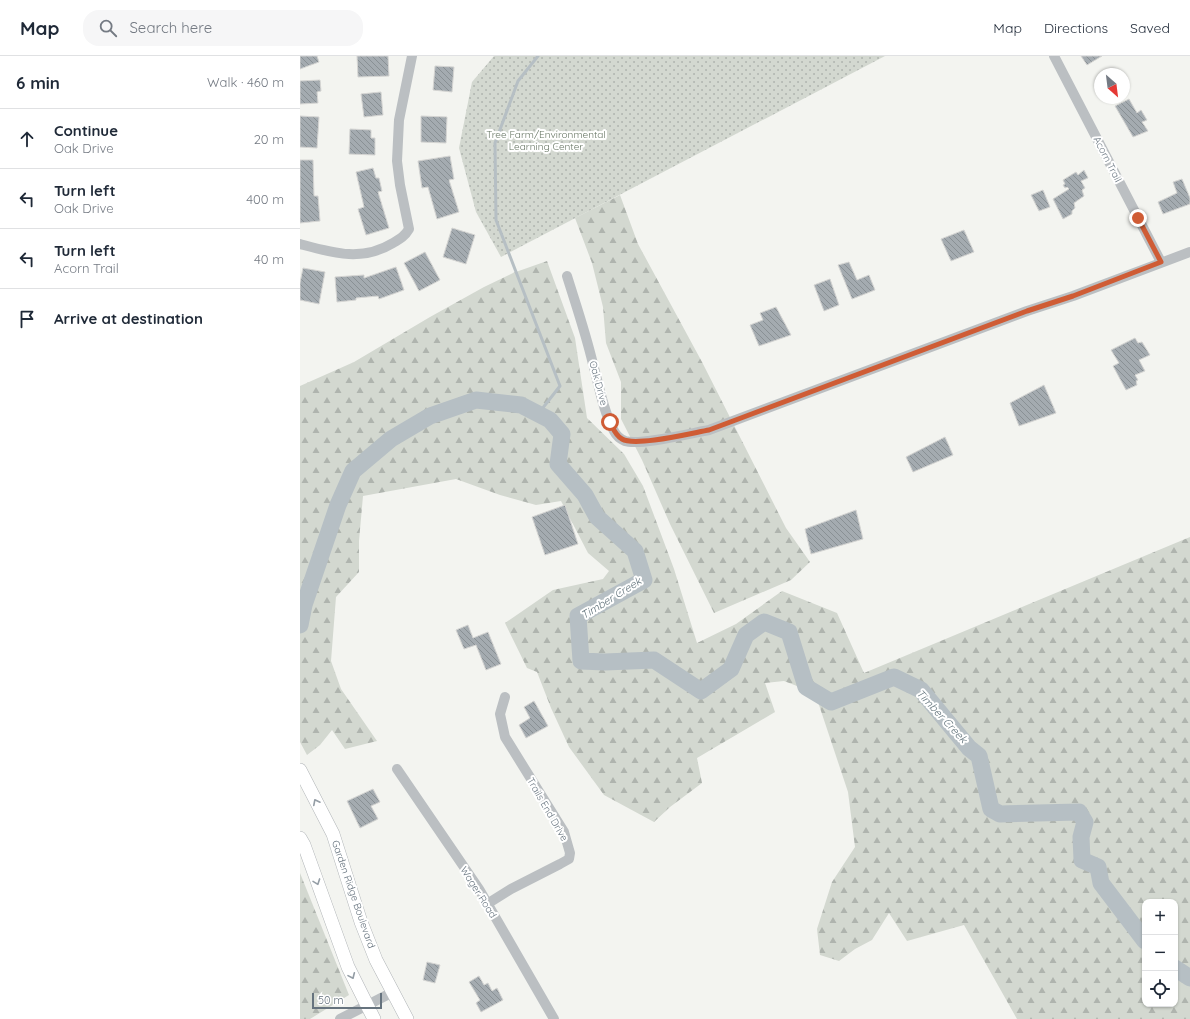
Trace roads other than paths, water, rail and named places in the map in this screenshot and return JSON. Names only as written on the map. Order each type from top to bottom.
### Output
[{"type":"main road","name":"Garden Ridge Boulevard","points":[[300,770],[333,834],[376,960],[407,1019]]},
{"type":"main road","points":[[302,842],[348,968],[366,1006],[374,1019]]},
{"type":"street","points":[[300,244],[330,252],[351,255],[370,252],[386,247],[406,235],[409,229],[400,185],[397,161],[399,120],[412,56]]},
{"type":"street","name":"Acorn Trail","points":[[1054,56],[1161,262]]},
{"type":"street","name":"Oak Drive","points":[[567,276],[585,331],[599,388],[610,422],[614,432],[618,436],[623,440],[630,442],[659,439],[709,430],[1190,252]]},
{"type":"street","name":"Trails End Drive","points":[[487,904],[511,889],[569,859],[570,853],[564,832],[505,738],[500,714],[505,698]]},
{"type":"street","name":"Wager Road","points":[[397,769],[479,889],[554,1019]]},
{"type":"street","points":[[340,1019],[393,992]]},
{"type":"waterway","points":[[538,56],[518,81],[495,143],[496,220],[560,386],[538,414]]},
{"type":"waterway","name":"Timber Creek","points":[[300,625],[304,605],[338,505],[353,471],[391,439],[430,416],[476,400],[521,405],[550,420],[562,434],[558,464],[585,495],[597,517],[635,551],[644,580],[578,616],[581,661],[605,662],[654,660],[701,691],[731,669],[746,635],[764,622],[789,632],[806,687],[831,702],[894,677],[921,690],[969,748],[979,756],[991,809],[1000,814],[1079,812],[1085,822],[1081,837],[1082,860],[1098,867],[1101,883],[1142,937]]},
{"type":"waterway","name":"Timber Creek","points":[[1178,970],[1190,978]]},
{"type":"park label","name":"Tree Farm/Environmental Learning Center","points":[[546,140]]}]
